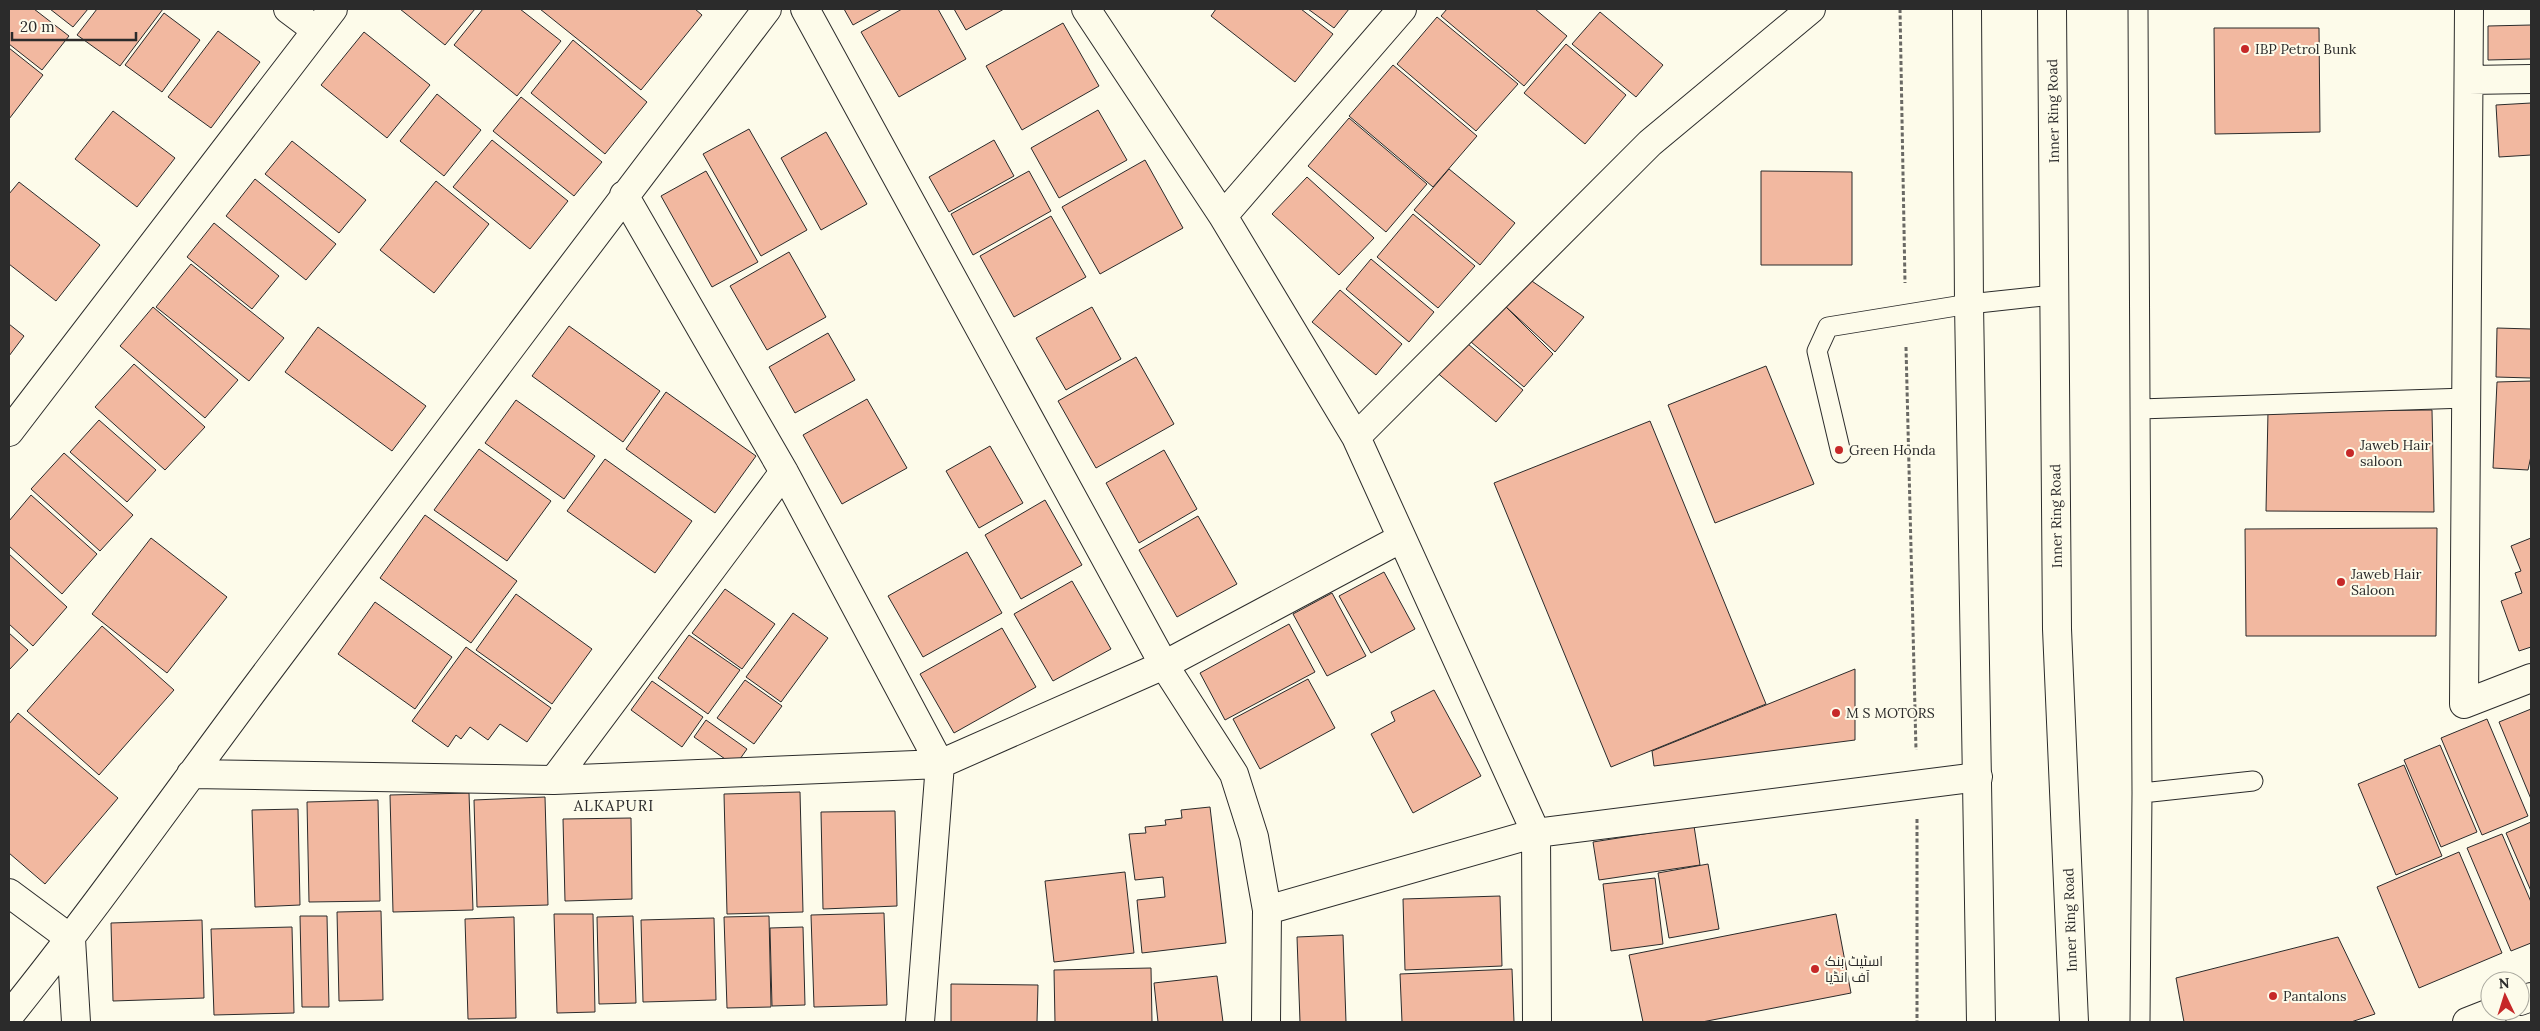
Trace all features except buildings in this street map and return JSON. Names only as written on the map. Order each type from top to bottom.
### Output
[{"type":"main road","points":[[288,9],[316,30]]},
{"type":"main road","points":[[9,432],[333,9]]},
{"type":"main road","points":[[9,1016],[71,939],[191,774],[624,196],[767,9]]},
{"type":"main road","points":[[805,9],[1164,665],[1234,774],[1254,837],[1267,910],[1266,1022]]},
{"type":"main road","points":[[1086,9],[1223,216],[1356,437],[1536,833],[1538,1022]]},
{"type":"main road","points":[[1223,216],[1402,9]]},
{"type":"main road","points":[[1356,437],[1650,143],[1811,9]]},
{"type":"main road","points":[[1967,9],[1969,304],[1981,1022]]},
{"type":"main road","name":"Inner Ring Road","points":[[2052,9],[2057,629],[2074,1022]]},
{"type":"main road","points":[[2469,9],[2464,704],[2531,678]]},
{"type":"main road","points":[[2469,80],[2531,79]]},
{"type":"main road","points":[[624,196],[784,472],[940,764],[920,1022]]},
{"type":"main road","points":[[554,780],[784,472]]},
{"type":"main road","points":[[191,774],[554,780],[940,764],[1164,665],[1402,538]]},
{"type":"main road","points":[[1267,910],[1536,833],[1978,776]]},
{"type":"main road","points":[[9,893],[71,939],[76,1022]]},
{"type":"main road","points":[[2467,1022],[2480,1017]]},
{"type":"lane","points":[[2138,9],[2142,793],[2140,1022]]},
{"type":"lane","points":[[1841,453],[1817,351],[1828,327],[1969,304],[2053,295]]},
{"type":"lane","points":[[2140,409],[2466,398]]},
{"type":"lane","points":[[2142,793],[2253,781]]},
{"type":"path","points":[[1900,9],[1916,783],[1917,1022]]},
{"type":"place","name":"IBP Petrol Bunk","points":[[2245,49]]},
{"type":"place","name":"Green Honda","points":[[1839,450]]},
{"type":"place","name":"Jaweb Hair saloon","points":[[2350,453]]},
{"type":"place","name":"Jaweb Hair Saloon","points":[[2341,582]]},
{"type":"place","name":"M S MOTORS","points":[[1836,713]]},
{"type":"place","name":"اسٹیٹ بنک آف انڈیا","points":[[1815,969]]},
{"type":"place","name":"Pantalons","points":[[2273,996]]},
{"type":"district","name":"ALKAPURI","points":[[614,805]]}]
